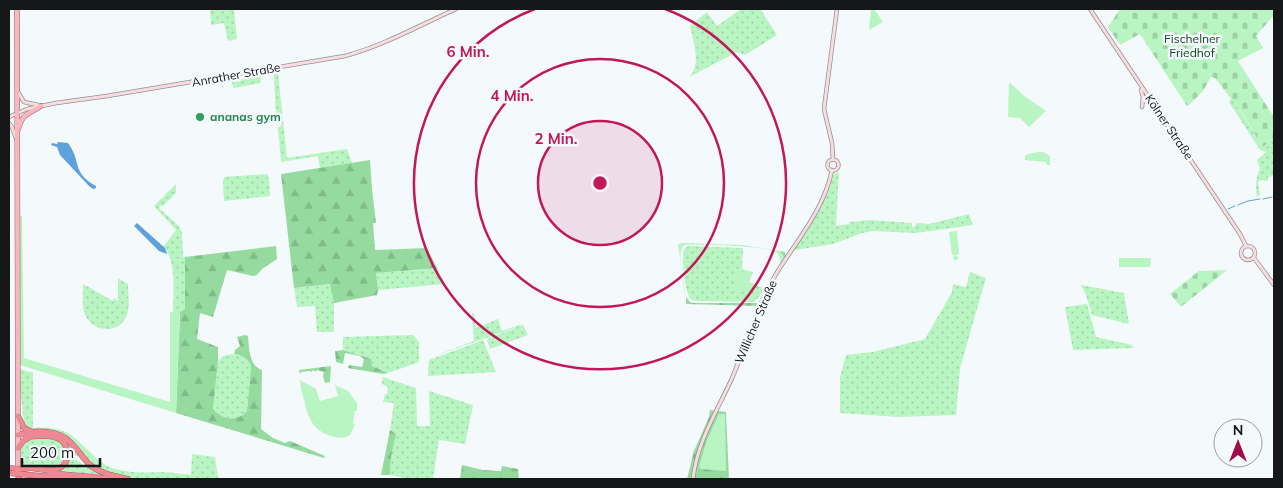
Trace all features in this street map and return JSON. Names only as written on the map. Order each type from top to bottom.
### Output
[{"type":"highway","points":[[18,416],[25,429],[40,432]]},
{"type":"highway","points":[[18,435],[40,432],[51,432],[60,435],[70,442],[84,459],[96,469],[128,479]]},
{"type":"highway","points":[[9,474],[56,469],[65,463],[68,452],[65,444],[58,438],[18,435]]},
{"type":"highway","points":[[18,448],[23,440],[30,436]]},
{"type":"highway","points":[[9,468],[55,478],[72,479]]},
{"type":"highway","points":[[30,473],[116,479]]},
{"type":"main road","points":[[16,9],[18,479]]},
{"type":"main road","name":"Anrather Straße","points":[[9,117],[27,109],[41,106],[345,56],[377,45],[456,9]]},
{"type":"main road","points":[[833,159],[828,164],[828,168],[832,170],[836,169],[838,165],[837,161],[833,159],[832,143],[824,109],[837,9]]},
{"type":"main road","name":"Kölner Straße","points":[[1090,9],[1246,246]]},
{"type":"main road","points":[[1140,84],[1143,97],[1142,107]]},
{"type":"main road","points":[[17,91],[26,104],[41,106]]},
{"type":"main road","points":[[16,138],[22,118],[28,112],[41,106]]},
{"type":"main road","points":[[9,123],[16,138]]},
{"type":"main road","name":"Willicher Straße","points":[[693,479],[695,463],[702,439],[727,389],[760,307],[777,273],[817,211],[828,187],[832,170]]},
{"type":"main road","points":[[1246,246],[1251,246],[1256,254],[1254,258],[1248,261],[1242,258],[1241,251],[1246,246]]},
{"type":"main road","points":[[1254,258],[1274,285]]},
{"type":"green space","points":[[210,9],[234,9],[237,39],[228,41],[224,23],[211,25]]},
{"type":"green space","points":[[741,9],[760,9],[777,35],[745,55],[737,52],[689,77],[693,72],[696,60],[690,26],[707,12],[717,26]]},
{"type":"green space","points":[[871,9],[874,9],[883,22],[869,30]]},
{"type":"green space","name":"Fischelner Friedhof","points":[[1120,9],[1274,9],[1274,15],[1256,36],[1263,48],[1238,61],[1274,117],[1274,138],[1263,147],[1242,113],[1215,78],[1211,77],[1203,91],[1187,106],[1140,34],[1120,45],[1108,27]]},
{"type":"green space","points":[[278,73],[287,158],[347,149],[352,163],[320,168],[318,156],[281,162],[278,128],[282,124],[276,118],[274,76],[274,74]]},
{"type":"green space","points":[[260,76],[261,83],[233,88],[232,81]]},
{"type":"green space","points":[[1009,82],[1023,95],[1046,111],[1029,127],[1020,118],[1008,117]]},
{"type":"green space","points":[[1232,98],[1263,147],[1274,138],[1274,176],[1268,177],[1268,181],[1261,180],[1258,182],[1260,195],[1257,197],[1256,182],[1260,168],[1257,160],[1266,152],[1260,150],[1229,102]]},
{"type":"green space","points":[[1043,152],[1050,156],[1050,165],[1047,165],[1046,162],[1025,160],[1025,155]]},
{"type":"green space","points":[[370,160],[376,223],[373,223],[375,250],[427,248],[437,268],[376,273],[377,295],[334,303],[330,284],[294,288],[281,174]]},
{"type":"green space","points":[[839,172],[836,226],[849,224],[849,222],[870,220],[912,223],[912,227],[914,227],[917,223],[929,224],[969,214],[973,225],[916,233],[873,231],[833,244],[795,250],[829,188],[834,174]]},
{"type":"green space","points":[[267,174],[270,196],[224,201],[224,177]]},
{"type":"green space","points":[[176,184],[176,193],[163,206],[159,206],[178,225],[182,232],[183,257],[185,257],[185,309],[180,312],[173,312],[174,287],[172,268],[167,252],[163,247],[176,230],[154,206]]},
{"type":"green space","points":[[20,215],[22,216],[24,358],[170,402],[170,312],[180,312],[176,413],[20,365]]},
{"type":"green space","points":[[957,231],[959,254],[956,255],[959,258],[955,261],[953,258],[955,255],[952,255],[949,232]]},
{"type":"green space","points":[[678,244],[742,245],[761,248],[684,245],[680,255],[685,297]]},
{"type":"green space","points":[[276,246],[277,259],[262,269],[257,275],[253,276],[227,270],[213,317],[200,313],[197,339],[218,347],[213,409],[217,413],[221,416],[235,418],[247,411],[251,366],[244,357],[234,354],[235,350],[240,346],[237,337],[248,336],[252,361],[254,365],[262,370],[261,429],[273,438],[285,443],[290,441],[325,456],[324,458],[176,413],[180,312],[185,309],[185,257]]},
{"type":"green space","points":[[688,246],[743,248],[742,269],[753,272],[749,282],[764,288],[759,297],[754,302],[696,301],[690,299],[683,267],[684,249]]},
{"type":"green space","points":[[761,248],[780,251],[784,257],[780,263],[777,253]]},
{"type":"green space","points":[[780,251],[785,252],[786,258],[758,306],[686,304],[686,297],[693,303],[758,303],[784,257]]},
{"type":"green space","points":[[1119,258],[1151,258],[1150,267],[1119,267]]},
{"type":"green space","points":[[437,268],[445,284],[378,290],[376,273]]},
{"type":"green space","points":[[1227,270],[1181,307],[1170,294],[1199,271]]},
{"type":"green space","points":[[736,271],[751,273],[748,292],[733,291]]},
{"type":"green space","points":[[970,272],[986,278],[960,368],[956,415],[899,417],[840,413],[840,377],[846,355],[873,352],[925,339],[952,292],[953,284],[966,287]]},
{"type":"green space","points":[[118,278],[128,284],[129,306],[127,315],[121,324],[115,328],[103,329],[97,327],[91,323],[84,312],[83,284],[113,301],[114,298],[118,301]]},
{"type":"green space","points":[[331,284],[334,303],[334,332],[317,332],[315,306],[297,307],[294,288]]},
{"type":"green space","points":[[1081,285],[1124,293],[1129,324],[1092,315]]},
{"type":"green space","points":[[1087,304],[1096,337],[1132,345],[1133,348],[1073,350],[1065,307]]},
{"type":"green space","points":[[474,313],[476,328],[498,319],[502,331],[522,324],[429,358],[474,341],[472,314]]},
{"type":"green space","points":[[523,325],[528,335],[490,349],[487,340],[489,338]]},
{"type":"green space","points":[[413,335],[419,342],[419,362],[388,373],[372,366],[371,359],[343,350],[343,337]]},
{"type":"green space","points":[[483,340],[496,372],[428,376],[429,360]]},
{"type":"green space","points":[[343,350],[371,359],[372,366],[388,373],[383,374],[348,368],[349,365],[362,367],[364,359],[360,356],[345,353],[343,364],[336,362],[335,351]]},
{"type":"green space","points":[[231,354],[246,358],[251,366],[247,411],[239,417],[225,418],[213,410],[218,361],[223,356]]},
{"type":"green space","points":[[331,366],[330,382],[325,383],[324,372],[317,370],[315,372],[314,370],[312,372],[301,372],[300,374],[299,370]]},
{"type":"green space","points":[[20,369],[33,373],[33,428],[52,428],[66,432],[72,435],[102,463],[116,469],[191,475],[192,454],[215,457],[218,478],[229,479],[150,480],[104,471],[94,465],[77,446],[61,439],[41,434],[24,424]]},
{"type":"green space","points":[[383,377],[416,388],[417,426],[430,426],[429,391],[473,405],[465,444],[439,440],[433,479],[410,479],[390,475],[391,457],[396,434],[390,430],[394,403],[383,402],[388,387],[382,384]]},
{"type":"green space","points":[[300,380],[316,389],[320,401],[338,396],[335,385],[348,391],[357,403],[357,411],[355,411],[353,423],[355,424],[350,435],[343,438],[334,437],[315,426],[307,412]]},
{"type":"green space","points":[[710,410],[726,412],[729,479],[687,479],[694,451],[709,417]]},
{"type":"green space","points":[[719,414],[725,414],[726,471],[701,469],[699,467],[706,442]]},
{"type":"green space","points":[[390,430],[396,434],[391,457],[390,475],[381,475]]},
{"type":"green space","points":[[52,435],[70,444],[81,456],[72,456],[86,467],[85,462],[107,476],[56,470],[68,456],[61,440]]},
{"type":"green space","points":[[32,438],[50,438],[60,442],[66,449],[63,461],[56,467],[48,469],[20,466],[21,460],[24,461],[25,458],[20,456],[22,445]]},
{"type":"green space","points":[[462,465],[483,470],[501,471],[502,466],[518,469],[519,479],[460,479]]},
{"type":"water","points":[[58,142],[68,143],[83,176],[96,188],[93,189],[89,186],[60,155],[57,147],[51,145]]},
{"type":"water","points":[[137,223],[165,248],[167,254],[159,251],[134,226]]},
{"type":"waterway","points":[[1263,199],[1272,197]]},
{"type":"waterway","points":[[1238,205],[1260,199]]},
{"type":"waterway","points":[[1228,209],[1235,206]]},
{"type":"place","name":"ananas gym","points":[[200,117]]}]
